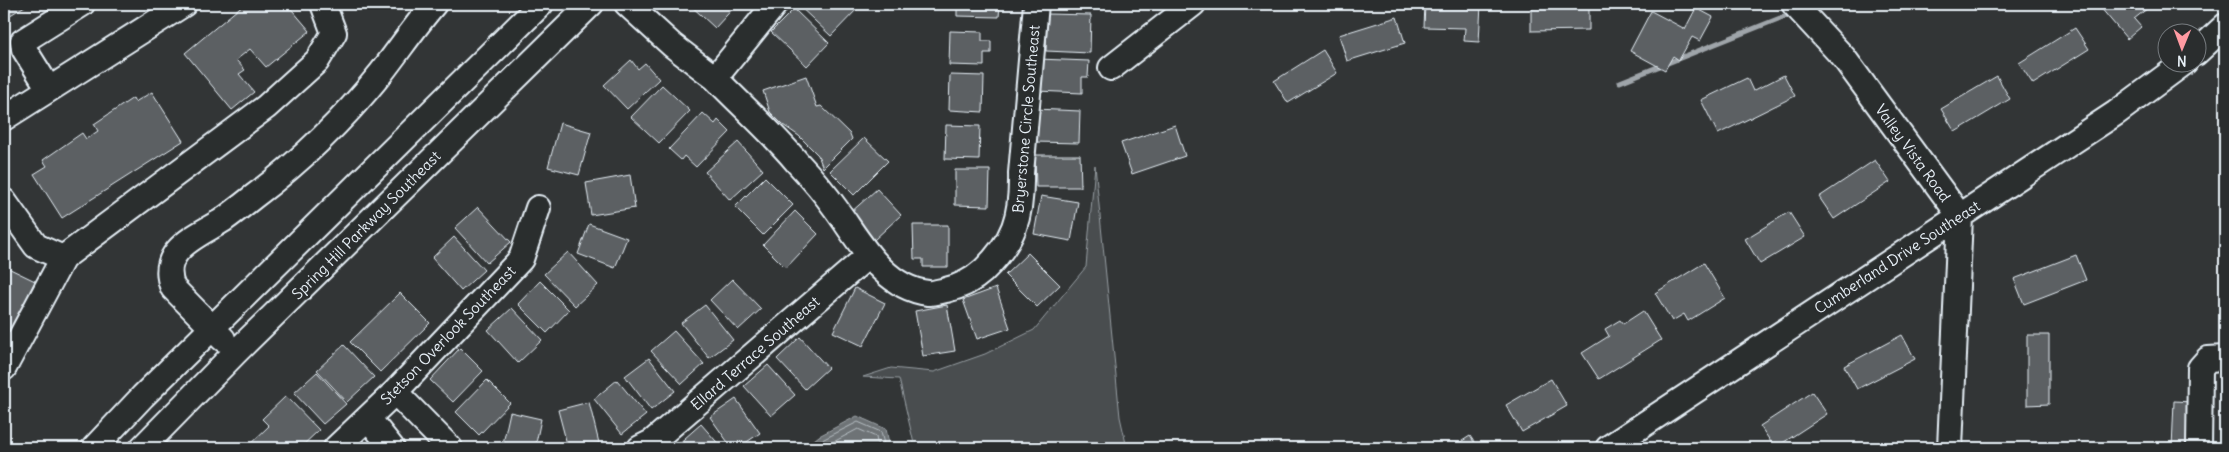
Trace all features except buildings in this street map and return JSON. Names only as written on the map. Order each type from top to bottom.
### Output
[{"type":"street","points":[[49,89],[24,49],[23,41],[82,4]]},
{"type":"street","points":[[4,118],[184,4]]},
{"type":"street","points":[[4,368],[63,258],[266,107],[317,61],[334,33],[323,4]]},
{"type":"street","points":[[236,352],[173,288],[169,280],[170,268],[178,249],[186,241],[223,220],[256,195],[324,136],[380,73],[434,4]]},
{"type":"street","points":[[94,448],[142,396],[541,4]]},
{"type":"street","name":"Spring Hill Parkway Southeast","points":[[142,448],[236,352],[591,4]]},
{"type":"street","name":"Bryerstone Circle Southeast","points":[[627,4],[672,45],[715,78],[796,160],[836,208],[868,256],[894,279],[910,288],[929,294],[955,288],[978,275],[997,257],[1009,241],[1018,218],[1022,197],[1021,173],[1036,4]]},
{"type":"street","points":[[715,78],[774,4]]},
{"type":"street","points":[[1112,68],[1193,4]]},
{"type":"street","name":"Valley Vista Road","points":[[1794,4],[1844,58],[1960,216],[1950,448]]},
{"type":"street","points":[[2206,44],[2225,26]]},
{"type":"street","name":"Cumberland Drive Southeast","points":[[1608,448],[2116,113],[2171,72]]},
{"type":"street","points":[[4,201],[36,246],[63,258]]},
{"type":"street","name":"Stetson Overlook Southeast","points":[[336,448],[396,392],[521,259],[538,208]]},
{"type":"street","name":"Ellard Terrace Southeast","points":[[640,448],[652,442],[868,256]]},
{"type":"street","points":[[2199,448],[2200,368],[2203,362],[2208,359],[2225,358]]},
{"type":"street","points":[[396,392],[450,448]]},
{"type":"street","points":[[368,418],[392,448]]},
{"type":"shaded area","points":[[1095,165],[1120,417],[1127,448],[915,448],[899,379],[863,377],[891,368],[934,372],[985,354],[1034,330],[1086,267]]},
{"type":"water","points":[[857,416],[886,429],[890,448],[804,448],[819,436]]},
{"type":"waterway","points":[[1806,8],[1817,4]]},
{"type":"waterway","points":[[1620,82],[1793,13]]}]
